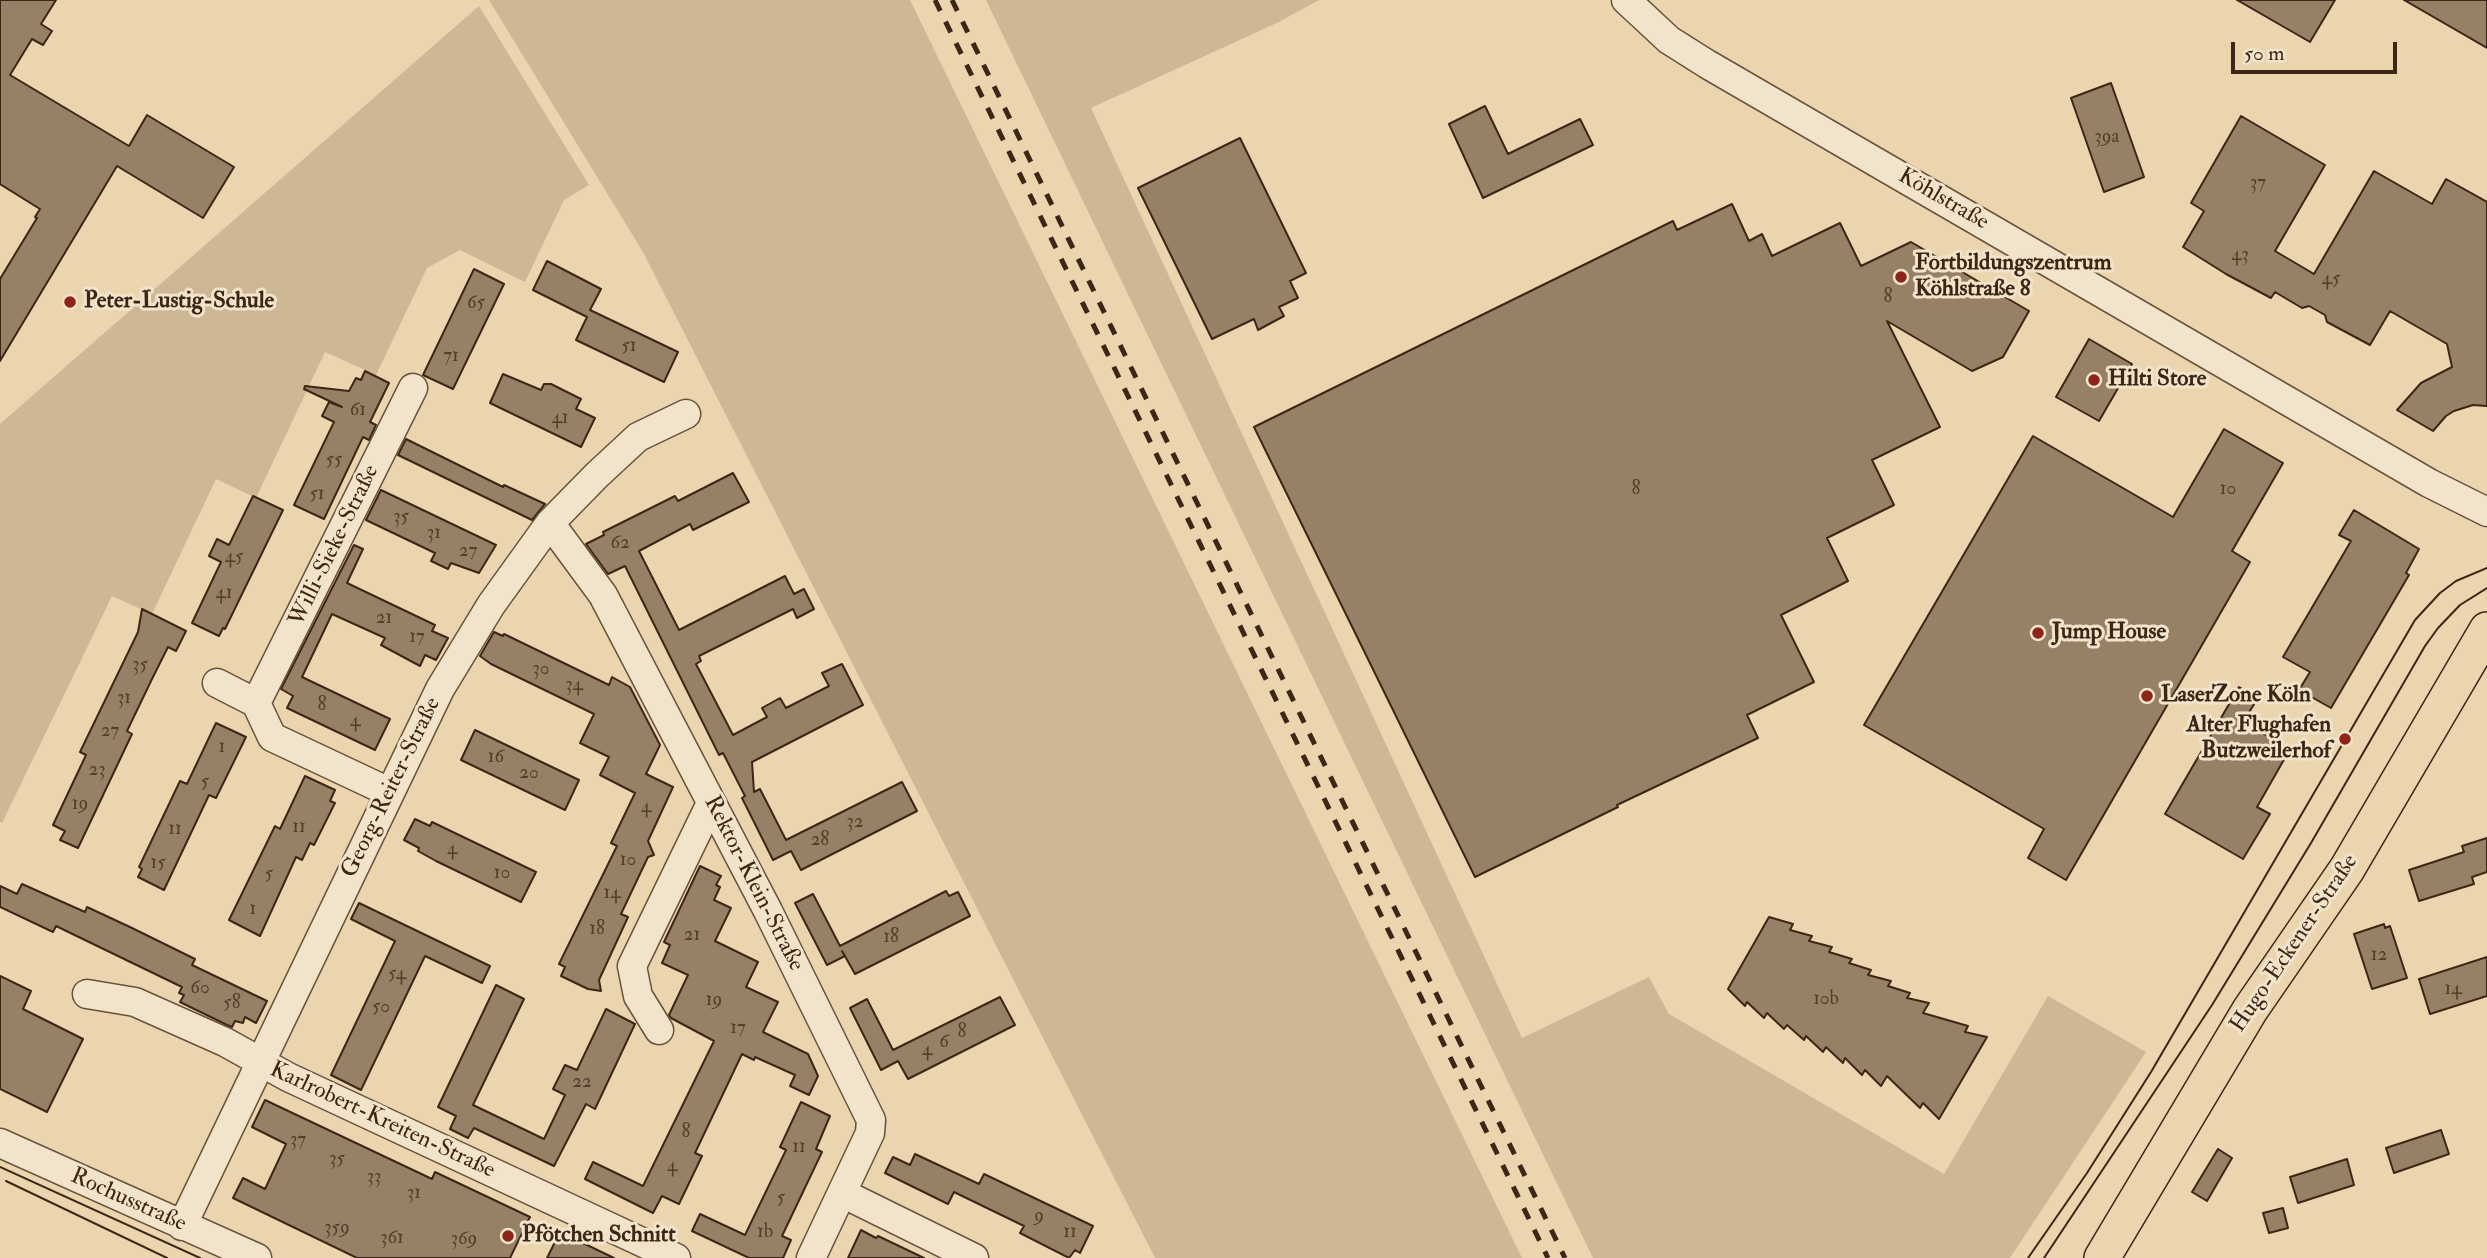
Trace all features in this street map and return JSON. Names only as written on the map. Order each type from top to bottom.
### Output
[{"type":"main road","name":"Hugo-Eckener-Straße","points":[[2102,1258],[2250,1010],[2347,869],[2487,630]]},
{"type":"street","name":"Köhlstraße","points":[[1626,0],[1669,40],[1707,64],[2429,483],[2487,512]]},
{"type":"street","name":"Willi-Sieke-Straße","points":[[256,703],[413,388]]},
{"type":"street","name":"Georg-Reiter-Straße","points":[[182,1226],[440,689],[491,605],[550,523],[638,437],[686,414]]},
{"type":"street","name":"Rektor-Klein-Straße","points":[[550,523],[603,595],[768,911],[871,1120],[870,1133],[811,1258]]},
{"type":"street","points":[[217,683],[256,703],[272,737],[390,792]]},
{"type":"street","points":[[659,1030],[638,996],[632,966],[711,803]]},
{"type":"street","name":"Karlrobert-Kreiten-Straße","points":[[87,994],[135,1002],[225,1042],[260,1063],[676,1258]]},
{"type":"street","name":"Rochusstraße","points":[[0,1143],[257,1258]]},
{"type":"street","points":[[842,1193],[974,1258]]},
{"type":"shaded area","points":[[489,0],[910,0],[1522,1258],[1155,1258],[643,252]]},
{"type":"shaded area","points":[[986,0],[1319,0],[1279,22],[1091,108],[1522,1038],[1649,977],[1669,1014],[1944,1174],[2048,996],[2146,1052],[2010,1258],[1593,1258]]},
{"type":"shaded area","points":[[479,6],[589,185],[564,200],[525,282],[460,250],[427,268],[376,375],[325,352],[256,498],[216,479],[152,614],[112,596],[2,823],[0,822],[0,424]]},
{"type":"building","points":[[0,0],[56,0],[41,24],[52,31],[43,45],[32,39],[10,75],[129,146],[147,115],[234,167],[203,218],[117,166],[0,361],[0,279],[40,209],[0,184]]},
{"type":"building","points":[[2237,0],[2335,0],[2310,42]]},
{"type":"building","points":[[2404,0],[2487,0],[2487,48]]},
{"type":"building","points":[[2111,83],[2144,177],[2104,192],[2071,98]]},
{"type":"building","points":[[1485,106],[1508,154],[1580,119],[1593,145],[1483,198],[1449,124]]},
{"type":"building","points":[[2241,116],[2325,165],[2275,251],[2314,274],[2374,171],[2432,204],[2446,179],[2487,202],[2487,406],[2473,405],[2454,411],[2433,431],[2397,410],[2421,383],[2452,367],[2447,344],[2390,311],[2370,345],[2327,322],[2325,315],[2309,306],[2302,308],[2275,292],[2271,298],[2183,247],[2204,211],[2191,203]]},
{"type":"building","points":[[1240,138],[1306,273],[1290,281],[1298,298],[1279,307],[1284,316],[1258,330],[1254,319],[1212,339],[1138,188]]},
{"type":"building","points":[[1732,204],[1749,241],[1762,234],[1772,256],[1840,223],[1861,266],[1911,242],[2029,311],[2003,357],[1972,371],[1887,321],[1940,427],[1872,460],[1894,505],[1827,538],[1848,581],[1781,615],[1814,682],[1747,715],[1758,738],[1475,877],[1254,427],[1673,221],[1677,230]]},
{"type":"building","points":[[547,261],[601,289],[590,310],[678,352],[664,382],[576,340],[587,317],[533,290]]},
{"type":"building","points":[[474,269],[504,284],[453,389],[423,375]]},
{"type":"building","name":"Hilti Store","points":[[2089,339],[2132,364],[2099,421],[2056,397]]},
{"type":"building","points":[[365,371],[389,383],[370,422],[376,425],[369,440],[363,437],[324,519],[294,505],[334,422],[322,416],[329,402],[342,407],[304,389],[305,386],[349,391],[356,378],[361,380]]},
{"type":"building","points":[[503,374],[541,390],[544,384],[551,384],[581,399],[576,409],[595,418],[581,447],[490,403]]},
{"type":"building","name":"Jump House","points":[[2224,429],[2283,463],[2232,551],[2250,562],[2066,880],[2028,858],[2044,829],[1864,725],[2033,436],[2173,517]]},
{"type":"building","points":[[406,439],[503,487],[504,485],[545,504],[532,520],[398,455]]},
{"type":"building","points":[[733,473],[749,502],[693,530],[690,524],[639,551],[679,630],[785,576],[794,594],[804,589],[814,609],[797,618],[793,609],[699,656],[701,661],[696,664],[733,735],[767,717],[762,708],[780,698],[786,708],[829,686],[822,673],[842,664],[863,705],[752,762],[754,792],[760,789],[786,840],[902,782],[917,811],[801,870],[791,851],[773,860],[742,798],[745,796],[723,753],[719,755],[625,566],[608,574],[586,544],[604,535],[603,532],[675,496],[678,501]]},
{"type":"building","points":[[381,490],[496,545],[479,573],[451,563],[448,569],[431,561],[435,553],[366,520]]},
{"type":"building","points":[[253,496],[283,510],[225,629],[223,628],[219,636],[192,623],[221,562],[209,556],[217,539],[229,545]]},
{"type":"building","points":[[2354,510],[2419,549],[2406,573],[2409,575],[2331,708],[2299,690],[2310,672],[2283,657],[2351,541],[2339,535]]},
{"type":"building","points":[[354,545],[363,549],[347,583],[435,625],[432,631],[448,638],[436,660],[425,655],[420,666],[381,645],[385,638],[332,614],[302,677],[390,719],[375,750],[287,708],[293,696],[281,689]]},
{"type":"building","points":[[142,609],[186,631],[176,651],[168,647],[152,679],[127,731],[132,734],[78,848],[60,840],[65,831],[53,825],[86,755],[80,752],[138,632]]},
{"type":"building","points":[[494,632],[503,636],[504,634],[609,685],[612,677],[630,687],[660,745],[646,774],[673,787],[648,841],[654,855],[648,857],[621,914],[628,917],[599,980],[601,991],[588,989],[561,976],[565,967],[559,964],[617,846],[611,843],[635,793],[600,775],[609,757],[580,743],[594,714],[491,664],[480,656]]},
{"type":"building","points":[[2239,687],[2258,698],[2243,722],[2290,749],[2257,807],[2270,814],[2243,859],[2165,814]]},
{"type":"building","points":[[216,723],[246,737],[216,798],[209,795],[164,890],[138,877],[142,869],[139,867],[180,781],[187,784]]},
{"type":"building","points":[[475,730],[579,780],[565,810],[461,760]]},
{"type":"building","points":[[305,776],[335,790],[330,801],[335,803],[314,845],[310,843],[302,860],[296,857],[260,936],[229,920],[275,826],[280,829]]},
{"type":"building","points":[[415,819],[430,826],[432,822],[536,872],[521,902],[418,851],[419,848],[404,840]]},
{"type":"building","points":[[2487,838],[2487,872],[2472,877],[2474,884],[2419,901],[2409,870],[2464,852],[2462,846]]},
{"type":"building","points":[[700,866],[721,876],[716,885],[720,887],[714,900],[731,908],[715,941],[758,962],[746,987],[778,1002],[763,1032],[808,1054],[818,1076],[809,1095],[790,1086],[795,1075],[742,1054],[695,1153],[702,1156],[679,1204],[662,1196],[653,1213],[585,1179],[593,1162],[643,1186],[714,1041],[669,1015],[688,975],[662,963],[670,945],[664,942]]},
{"type":"building","points":[[22,884],[85,912],[87,907],[132,928],[195,959],[192,965],[267,1001],[256,1023],[245,1017],[243,1023],[235,1021],[232,1027],[227,1025],[180,1002],[184,995],[179,993],[182,987],[56,926],[53,932],[0,907],[0,886],[17,894]]},
{"type":"building","points":[[946,891],[949,896],[958,892],[970,916],[855,974],[845,956],[827,965],[795,903],[813,894],[840,946]]},
{"type":"building","points":[[359,903],[490,966],[482,983],[425,956],[361,1090],[331,1075],[395,941],[351,919]]},
{"type":"building","points":[[1769,917],[1793,924],[1790,930],[1812,936],[1809,941],[1832,947],[1829,952],[1852,959],[1849,963],[1871,970],[1868,975],[1891,981],[1888,986],[1910,993],[1907,998],[1929,1003],[1923,1013],[1968,1026],[1965,1032],[1987,1037],[1939,1119],[1923,1103],[1920,1108],[1887,1076],[1881,1086],[1865,1070],[1862,1075],[1845,1058],[1843,1063],[1826,1047],[1823,1052],[1806,1036],[1804,1040],[1787,1025],[1784,1029],[1767,1013],[1764,1018],[1747,1002],[1745,1006],[1728,989]]},
{"type":"building","points":[[2384,924],[2385,928],[2390,926],[2407,978],[2372,989],[2354,934]]},
{"type":"building","points":[[2487,957],[2487,996],[2430,1014],[2419,979]]},
{"type":"building","points":[[0,976],[31,991],[23,1009],[83,1039],[47,1112],[0,1089]]},
{"type":"building","points":[[496,985],[524,999],[473,1105],[544,1139],[565,1095],[553,1089],[565,1065],[577,1070],[606,1009],[635,1024],[595,1109],[586,1104],[554,1166],[474,1128],[468,1138],[450,1129],[456,1116],[438,1107]]},
{"type":"building","points":[[1000,997],[1015,1025],[908,1079],[898,1061],[881,1070],[850,1008],[867,999],[893,1050]]},
{"type":"building","points":[[265,1100],[432,1179],[435,1172],[530,1217],[510,1258],[357,1258],[233,1198],[243,1178],[265,1189],[286,1144],[252,1127]]},
{"type":"building","points":[[801,1102],[830,1116],[816,1149],[822,1152],[782,1236],[791,1240],[783,1258],[749,1258],[692,1231],[700,1214],[745,1235],[786,1150],[780,1147]]},
{"type":"building","points":[[2441,1130],[2449,1154],[2394,1173],[2386,1148]]},
{"type":"building","points":[[2218,1149],[2232,1158],[2207,1201],[2192,1192]]},
{"type":"building","points":[[915,1154],[979,1184],[984,1174],[1093,1226],[1080,1253],[1075,1250],[1069,1258],[1020,1233],[1024,1226],[954,1192],[948,1204],[885,1173],[893,1157],[910,1165]]},
{"type":"building","points":[[2347,1159],[2354,1185],[2298,1203],[2290,1177]]},
{"type":"building","points":[[2283,1208],[2288,1228],[2269,1233],[2263,1213]]},
{"type":"building","points":[[861,1230],[876,1238],[878,1236],[924,1258],[848,1258]]},
{"type":"building","points":[[560,1232],[614,1258],[547,1258]]},
{"type":"tram line","points":[[2028,1258],[2087,1173],[2151,1072],[2415,620],[2440,593],[2456,581],[2487,568]]},
{"type":"tram line","points":[[2044,1258],[2212,1005],[2311,843],[2425,646],[2460,605],[2487,588]]},
{"type":"tram line","points":[[0,1167],[200,1258]]},
{"type":"tram line","points":[[6,1181],[167,1258]]},
{"type":"railway","points":[[935,0],[1548,1258]]},
{"type":"railway","points":[[952,0],[1565,1258]]},
{"type":"place","name":"Fortbildungszentrum Köhlstraße 8","points":[[1901,277]]},
{"type":"place","name":"Peter-Lustig-Schule","points":[[70,302]]},
{"type":"place","name":"Hilti Store","points":[[2094,380]]},
{"type":"place","name":"Jump House","points":[[2038,633]]},
{"type":"place","name":"LaserZone Köln","points":[[2147,696]]},
{"type":"place","name":"Alter Flughafen Butzweilerhof","points":[[2345,739]]},
{"type":"place","name":"Pfötchen Schnitt","points":[[508,1236]]}]
